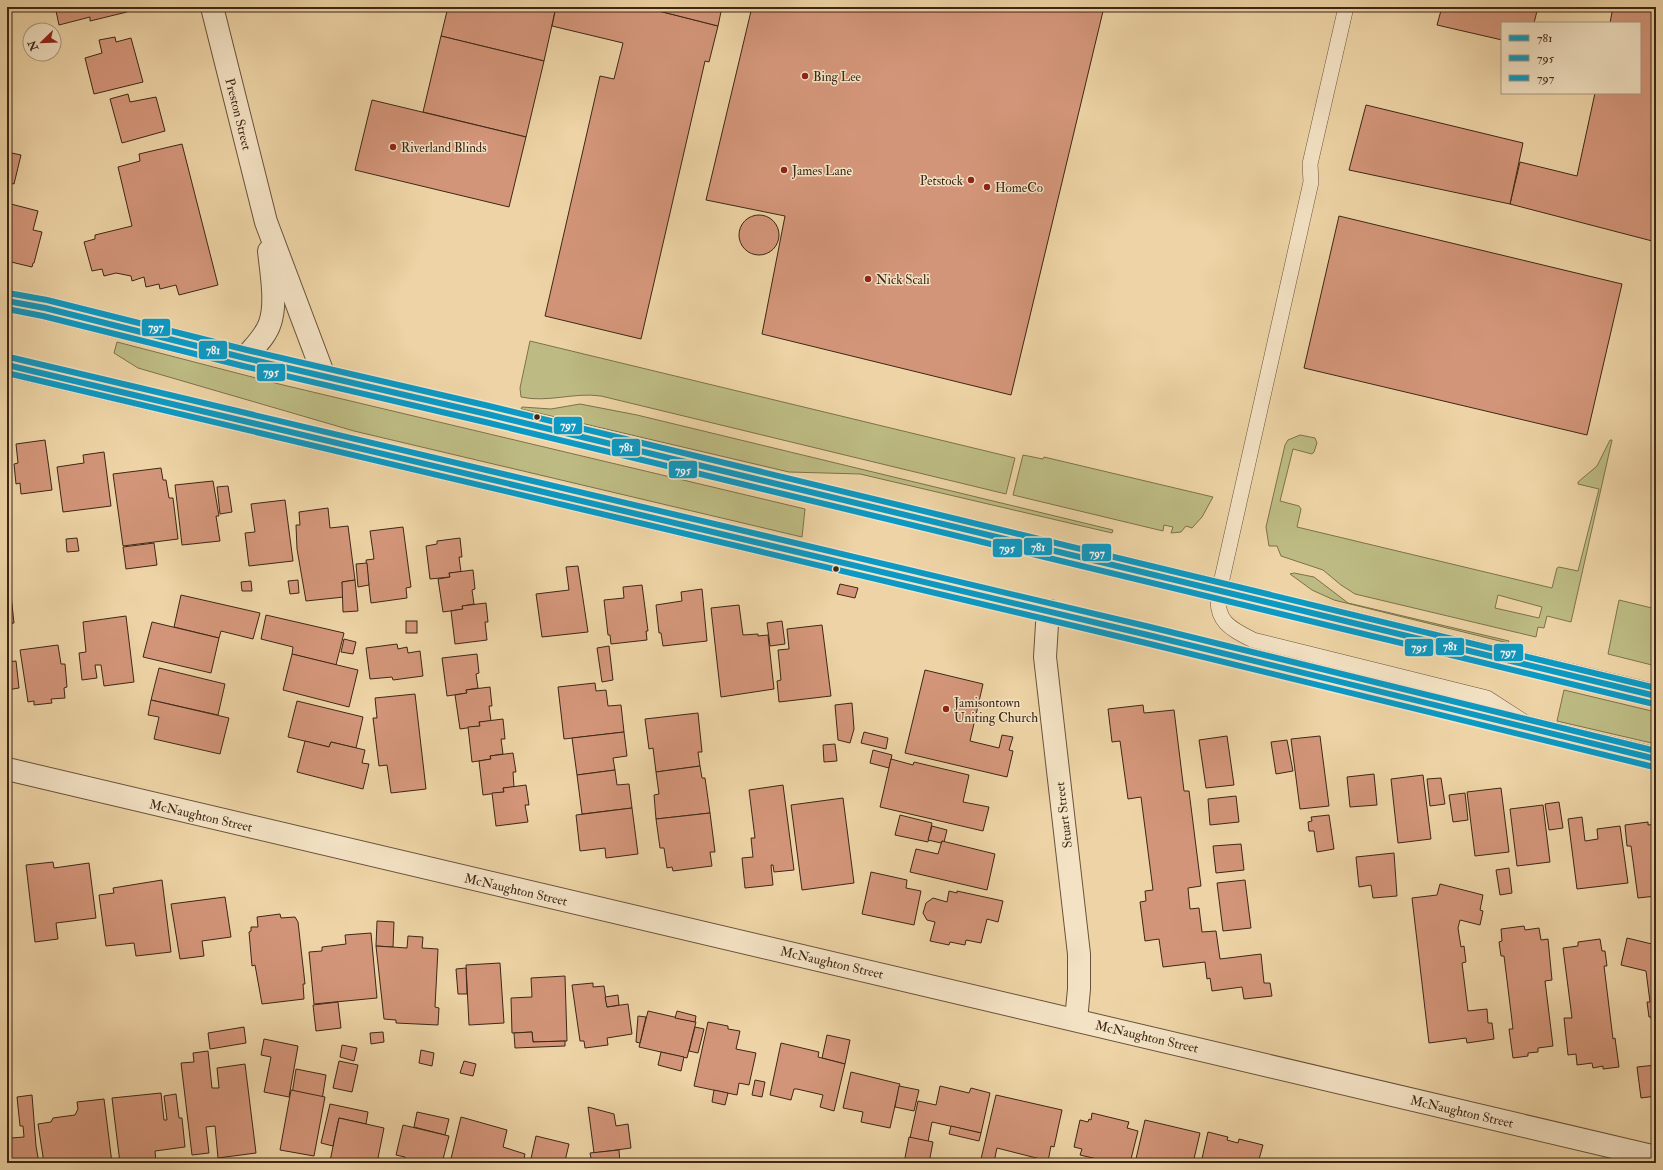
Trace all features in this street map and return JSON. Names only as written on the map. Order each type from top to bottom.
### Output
[{"type":"main road","points":[[7,300],[1656,696]]},
{"type":"main road","points":[[7,365],[1050,611],[1656,759]]},
{"type":"street","name":"Preston Street","points":[[212,7],[266,222],[324,376]]},
{"type":"street","name":"Preston Street","points":[[245,358],[265,333],[271,322],[273,310],[272,276],[266,222]]},
{"type":"street","name":"Stuart Street","points":[[1050,611],[1047,624],[1045,658],[1079,954],[1079,988],[1076,1020]]},
{"type":"street","name":"McNaughton Street","points":[[7,769],[1656,1157]]},
{"type":"lane","points":[[1346,7],[1310,164],[1311,182],[1306,206],[1219,592],[1218,610],[1223,619],[1236,632],[1253,640],[1486,698],[1539,731]]},
{"type":"shaded area","points":[[530,341],[1015,458],[1006,494],[601,396],[581,395],[541,399],[521,397],[520,388]]},
{"type":"shaded area","points":[[117,342],[279,384],[805,509],[802,537],[354,431],[138,368],[114,353]]},
{"type":"shaded area","points":[[580,404],[637,415],[1113,530],[1112,533],[860,474],[789,472],[521,409],[522,407],[551,409]]},
{"type":"shaded area","points":[[1300,435],[1315,438],[1317,443],[1312,454],[1293,449],[1280,501],[1299,506],[1301,509],[1297,527],[1552,588],[1557,568],[1559,567],[1578,571],[1599,489],[1578,484],[1578,482],[1597,466],[1610,440],[1612,440],[1571,622],[1547,616],[1544,628],[1538,627],[1536,637],[1355,594],[1323,570],[1281,556],[1277,546],[1269,546],[1266,527],[1285,445],[1288,440]],"holes":[[[1498,595],[1542,607],[1539,618],[1495,608]]]},
{"type":"shaded area","points":[[1023,455],[1043,459],[1044,457],[1213,497],[1202,517],[1192,528],[1186,526],[1181,532],[1171,533],[1173,527],[1164,525],[1163,531],[1013,495]]},
{"type":"shaded area","points":[[1294,573],[1314,577],[1348,603],[1509,641],[1508,643],[1334,600],[1312,590],[1290,574]]},
{"type":"shaded area","points":[[1619,600],[1656,609],[1656,666],[1608,654]]},
{"type":"shaded area","points":[[1564,690],[1656,712],[1656,744],[1557,721]]},
{"type":"building","points":[[70,7],[126,7],[127,12],[90,21],[90,17],[62,24],[62,22],[58,22],[56,11]]},
{"type":"building","points":[[448,7],[556,7],[544,61],[441,36]]},
{"type":"building","points":[[556,7],[643,7],[718,26],[709,62],[705,61],[641,339],[545,316],[600,76],[614,79],[623,43],[552,26]]},
{"type":"building","points":[[643,7],[722,7],[718,26]]},
{"type":"building","points":[[752,7],[1104,7],[1011,395],[762,334],[785,216],[706,200]]},
{"type":"building","points":[[1442,7],[1538,7],[1534,22],[1501,22],[1501,40],[1437,25]]},
{"type":"building","points":[[1613,7],[1656,7],[1656,242],[1510,204],[1520,162],[1577,176],[1595,94],[1641,94],[1641,22],[1610,22]]},
{"type":"building","points":[[441,36],[544,61],[526,137],[423,112]]},
{"type":"building","points":[[115,37],[116,42],[131,38],[143,82],[94,94],[85,58],[102,53],[99,40]]},
{"type":"building","points":[[128,94],[130,102],[156,97],[165,131],[122,143],[110,99]]},
{"type":"building","points":[[372,100],[526,137],[509,207],[355,170]]},
{"type":"building","points":[[1366,105],[1523,143],[1510,204],[1349,170]]},
{"type":"building","points":[[182,144],[218,285],[179,295],[176,285],[160,289],[159,284],[146,287],[144,277],[132,281],[131,276],[116,273],[104,276],[102,269],[92,271],[84,242],[95,239],[95,235],[132,226],[118,167],[140,161],[139,154]]},
{"type":"building","points":[[7,152],[21,155],[14,184],[7,182]]},
{"type":"building","points":[[7,203],[38,211],[33,230],[42,232],[32,267],[7,261]]},
{"type":"building","points":[[759,215],[773,221],[779,235],[773,249],[759,255],[745,249],[739,235],[745,221]]},
{"type":"building","points":[[1339,216],[1622,284],[1587,435],[1304,368]]},
{"type":"building","points":[[45,440],[52,490],[21,494],[20,483],[16,484],[14,464],[18,463],[16,444]]},
{"type":"building","points":[[104,452],[111,506],[63,512],[57,467],[84,463],[83,455]]},
{"type":"building","points":[[161,468],[163,480],[166,480],[169,498],[173,498],[178,539],[123,546],[113,474]]},
{"type":"building","points":[[213,481],[219,516],[216,516],[220,541],[182,545],[175,485]]},
{"type":"building","points":[[228,486],[232,512],[220,514],[217,487]]},
{"type":"building","points":[[285,500],[293,561],[249,566],[245,533],[255,532],[251,504]]},
{"type":"building","points":[[328,508],[330,528],[348,526],[355,580],[342,582],[344,597],[306,601],[297,549],[296,525],[300,525],[299,512]]},
{"type":"building","points":[[403,527],[411,587],[406,588],[407,598],[371,603],[366,560],[374,559],[370,531]]},
{"type":"building","points":[[77,538],[79,551],[67,552],[66,539]]},
{"type":"building","points":[[460,538],[462,557],[459,557],[461,572],[449,573],[450,577],[430,579],[426,546],[437,544],[437,541]]},
{"type":"building","points":[[154,543],[157,565],[126,569],[123,547]]},
{"type":"building","points":[[367,563],[369,585],[358,587],[356,564]]},
{"type":"building","points":[[578,566],[588,632],[542,637],[536,594],[569,590],[566,567]]},
{"type":"building","points":[[473,570],[475,589],[472,590],[474,604],[462,606],[463,609],[443,612],[438,579],[450,577],[449,573]]},
{"type":"building","points":[[298,580],[299,593],[290,594],[288,581]]},
{"type":"building","points":[[355,580],[358,611],[343,612],[342,582]]},
{"type":"building","points":[[251,581],[252,591],[242,591],[241,582]]},
{"type":"building","points":[[840,584],[858,588],[855,598],[837,594]]},
{"type":"building","points":[[642,585],[648,631],[646,631],[647,640],[611,644],[610,635],[608,635],[604,600],[624,598],[623,587]]},
{"type":"building","points":[[7,586],[10,586],[14,623],[7,624]]},
{"type":"building","points":[[702,589],[707,641],[663,646],[661,633],[659,633],[656,605],[682,601],[681,592]]},
{"type":"building","points":[[181,595],[260,613],[253,639],[221,631],[219,638],[174,627]]},
{"type":"building","points":[[486,603],[488,622],[485,622],[487,640],[455,644],[451,611],[463,609],[462,606]]},
{"type":"building","points":[[739,605],[743,635],[768,635],[774,689],[721,697],[711,608]]},
{"type":"building","points":[[266,615],[344,633],[336,665],[292,654],[293,647],[261,639]]},
{"type":"building","points":[[126,616],[134,682],[104,686],[101,665],[95,665],[97,678],[82,680],[79,653],[86,652],[83,622]]},
{"type":"building","points":[[406,621],[417,621],[417,633],[406,633]]},
{"type":"building","points":[[782,621],[785,644],[770,646],[767,623]]},
{"type":"building","points":[[152,622],[219,638],[211,673],[143,657]]},
{"type":"building","points":[[822,625],[831,696],[779,702],[777,681],[781,680],[778,650],[789,649],[787,629]]},
{"type":"building","points":[[344,639],[356,642],[353,654],[341,652]]},
{"type":"building","points":[[397,644],[398,649],[407,647],[408,653],[420,651],[423,676],[393,680],[392,677],[370,679],[366,648]]},
{"type":"building","points":[[58,645],[61,664],[65,664],[67,687],[64,688],[65,698],[51,699],[52,703],[34,705],[34,701],[28,702],[20,650]]},
{"type":"building","points":[[609,646],[613,680],[602,682],[597,648]]},
{"type":"building","points":[[292,654],[358,670],[349,707],[283,690]]},
{"type":"building","points":[[477,654],[479,673],[476,674],[478,688],[466,690],[467,693],[447,696],[442,658]]},
{"type":"building","points":[[16,661],[19,688],[7,690],[7,662]]},
{"type":"building","points":[[159,668],[225,684],[218,715],[151,700]]},
{"type":"building","name":"Jamisontown Uniting Church","points":[[925,670],[983,684],[970,741],[999,748],[1002,735],[1013,737],[1009,750],[1013,751],[1007,777],[905,753]]},
{"type":"building","points":[[595,683],[596,691],[606,690],[608,706],[621,705],[624,732],[564,739],[558,687]]},
{"type":"building","points":[[490,687],[492,706],[489,706],[491,721],[479,722],[480,726],[460,729],[455,695],[467,693],[466,690]]},
{"type":"building","points":[[415,694],[426,789],[391,793],[387,765],[379,766],[373,718],[377,718],[375,698]]},
{"type":"building","points":[[151,700],[229,718],[220,754],[154,739],[159,717],[148,715]]},
{"type":"building","points":[[297,701],[363,717],[356,748],[331,742],[329,747],[288,737]]},
{"type":"building","points":[[852,703],[854,729],[850,743],[838,740],[835,705]]},
{"type":"building","points":[[1143,705],[1144,713],[1174,710],[1184,791],[1189,791],[1201,886],[1188,888],[1190,909],[1199,908],[1202,932],[1216,931],[1220,959],[1261,954],[1264,983],[1270,983],[1272,996],[1244,999],[1242,987],[1212,991],[1210,978],[1207,979],[1205,962],[1163,967],[1159,939],[1145,941],[1140,902],[1146,901],[1145,891],[1153,890],[1141,797],[1128,799],[1120,741],[1112,742],[1108,709]]},
{"type":"building","points":[[698,713],[702,752],[698,752],[700,766],[656,772],[653,748],[649,749],[645,719]]},
{"type":"building","points":[[503,719],[505,739],[501,739],[503,754],[490,756],[491,759],[472,762],[468,727],[480,726],[479,722]]},
{"type":"building","points":[[624,732],[627,756],[613,758],[615,770],[577,775],[572,738]]},
{"type":"building","points":[[864,732],[888,738],[886,749],[861,743]]},
{"type":"building","points":[[1227,736],[1234,785],[1206,788],[1199,740]]},
{"type":"building","points":[[1320,736],[1329,806],[1300,809],[1291,739]]},
{"type":"building","points":[[1287,740],[1293,771],[1276,774],[1271,742]]},
{"type":"building","points":[[305,741],[329,747],[331,742],[365,750],[362,763],[369,764],[363,789],[297,772]]},
{"type":"building","points":[[835,744],[837,761],[824,762],[823,745]]},
{"type":"building","points":[[873,750],[892,755],[889,768],[870,763]]},
{"type":"building","points":[[513,753],[516,772],[513,772],[514,787],[503,788],[504,792],[483,795],[479,761],[491,759],[490,756]]},
{"type":"building","points":[[891,759],[913,765],[914,762],[969,775],[963,802],[989,807],[983,831],[880,807]]},
{"type":"building","points":[[700,766],[702,778],[705,778],[710,813],[656,819],[654,795],[659,794],[656,772]]},
{"type":"building","points":[[615,770],[617,785],[629,784],[632,808],[582,814],[577,775]]},
{"type":"building","points":[[1374,774],[1377,805],[1350,807],[1347,777]]},
{"type":"building","points":[[1423,775],[1431,839],[1398,843],[1391,779]]},
{"type":"building","points":[[1441,778],[1445,804],[1430,806],[1427,779]]},
{"type":"building","points":[[526,785],[529,805],[525,805],[528,822],[496,826],[492,793],[504,792],[503,788]]},
{"type":"building","points":[[783,785],[794,870],[774,872],[773,865],[771,865],[773,885],[745,888],[742,858],[753,857],[751,838],[755,838],[749,790]]},
{"type":"building","points":[[1501,788],[1509,852],[1475,856],[1467,792]]},
{"type":"building","points":[[1465,793],[1468,820],[1453,822],[1449,795]]},
{"type":"building","points":[[1236,796],[1239,822],[1210,825],[1208,799]]},
{"type":"building","points":[[843,798],[854,883],[802,890],[791,805]]},
{"type":"building","points":[[1559,802],[1563,828],[1549,830],[1545,804]]},
{"type":"building","points":[[1543,805],[1550,862],[1517,866],[1510,809]]},
{"type":"building","points":[[632,808],[638,854],[606,858],[605,848],[580,851],[576,815]]},
{"type":"building","points":[[710,813],[715,852],[710,852],[712,866],[673,871],[672,867],[667,868],[664,848],[660,848],[656,819]]},
{"type":"building","points":[[900,815],[932,823],[928,842],[895,835]]},
{"type":"building","points":[[1329,815],[1334,849],[1317,852],[1314,831],[1309,831],[1308,822],[1312,821],[1311,817]]},
{"type":"building","points":[[1582,817],[1585,841],[1598,839],[1597,829],[1620,826],[1628,883],[1577,889],[1568,819]]},
{"type":"building","points":[[1648,822],[1648,825],[1656,824],[1656,896],[1638,898],[1631,846],[1627,846],[1625,825]]},
{"type":"building","points":[[932,826],[947,830],[944,842],[942,841],[941,843],[928,840]]},
{"type":"building","points":[[942,841],[995,854],[987,890],[910,872],[916,849],[938,854]]},
{"type":"building","points":[[1241,844],[1244,870],[1216,873],[1213,846]]},
{"type":"building","points":[[1394,853],[1397,896],[1373,898],[1371,885],[1359,887],[1356,857]]},
{"type":"building","points":[[53,862],[54,868],[89,863],[96,918],[56,923],[58,939],[35,942],[26,865]]},
{"type":"building","points":[[1509,868],[1512,893],[1500,895],[1496,870]]},
{"type":"building","points":[[871,872],[907,880],[906,888],[921,891],[914,925],[862,914]]},
{"type":"building","points":[[162,880],[171,952],[136,956],[134,943],[106,946],[99,895],[114,893],[113,888]]},
{"type":"building","points":[[1245,880],[1251,928],[1223,931],[1217,883]]},
{"type":"building","points":[[1440,884],[1483,895],[1480,910],[1483,911],[1480,925],[1460,920],[1458,928],[1461,947],[1464,946],[1466,962],[1462,963],[1468,1011],[1487,1009],[1488,1023],[1492,1023],[1494,1039],[1467,1043],[1466,1038],[1429,1043],[1412,898],[1437,895]]},
{"type":"building","points":[[949,891],[957,893],[957,891],[1003,901],[998,922],[987,919],[981,943],[966,940],[965,945],[950,942],[949,945],[930,941],[935,922],[927,920],[923,913],[926,903],[933,898],[947,902]]},
{"type":"building","points":[[225,897],[231,937],[202,941],[204,956],[180,959],[171,904]]},
{"type":"building","points":[[280,914],[281,918],[295,917],[298,922],[305,984],[303,984],[304,999],[262,1004],[255,965],[252,966],[249,932],[251,931],[251,927],[258,927],[257,917]]},
{"type":"building","points":[[377,921],[394,922],[393,947],[376,946]]},
{"type":"building","points":[[1524,926],[1525,930],[1539,928],[1541,940],[1548,939],[1552,980],[1545,981],[1553,1046],[1538,1048],[1538,1052],[1528,1053],[1528,1056],[1513,1058],[1509,1029],[1513,1029],[1504,956],[1501,956],[1499,942],[1502,941],[1501,929]]},
{"type":"building","points":[[371,933],[377,998],[314,1004],[309,952],[322,951],[322,947],[346,944],[345,935]]},
{"type":"building","points":[[408,936],[423,937],[422,948],[438,949],[435,1007],[439,1008],[438,1025],[396,1023],[396,1020],[384,1019],[376,946],[407,948]]},
{"type":"building","points":[[1627,938],[1656,945],[1656,1052],[1651,1017],[1649,1017],[1647,1002],[1650,1002],[1646,971],[1621,965]]},
{"type":"building","points":[[1600,939],[1602,951],[1605,951],[1607,966],[1604,966],[1613,1039],[1615,1038],[1619,1067],[1603,1069],[1603,1066],[1593,1068],[1592,1063],[1577,1065],[1576,1054],[1568,1055],[1564,1018],[1572,1018],[1563,948],[1578,946],[1578,942]]},
{"type":"building","points":[[500,963],[504,1023],[469,1025],[466,965]]},
{"type":"building","points":[[466,968],[467,994],[458,994],[456,969]]},
{"type":"building","points":[[565,976],[567,1041],[533,1042],[532,1032],[512,1033],[511,998],[532,997],[531,978]]},
{"type":"building","points":[[593,983],[593,987],[604,986],[607,1007],[628,1004],[632,1034],[607,1038],[608,1045],[585,1048],[584,1041],[580,1041],[572,985]]},
{"type":"building","points":[[618,995],[619,1005],[607,1007],[605,997]]},
{"type":"building","points":[[338,1002],[341,1028],[316,1031],[313,1005]]},
{"type":"building","points":[[648,1011],[696,1022],[687,1058],[639,1047]]},
{"type":"building","points":[[677,1011],[696,1016],[695,1022],[675,1018]]},
{"type":"building","points":[[638,1016],[646,1017],[640,1043],[636,1042]]},
{"type":"building","points":[[708,1022],[728,1026],[728,1029],[740,1031],[736,1049],[756,1053],[749,1085],[739,1083],[737,1095],[694,1086]]},
{"type":"building","points":[[244,1027],[246,1043],[210,1049],[208,1033]]},
{"type":"building","points":[[695,1027],[704,1029],[698,1053],[689,1051]]},
{"type":"building","points":[[383,1032],[384,1042],[371,1044],[370,1033]]},
{"type":"building","points":[[532,1032],[533,1042],[565,1041],[565,1046],[515,1048],[514,1033]]},
{"type":"building","points":[[827,1035],[850,1040],[845,1064],[822,1058]]},
{"type":"building","points":[[264,1039],[298,1046],[289,1097],[264,1092],[271,1057],[261,1055]]},
{"type":"building","points":[[781,1043],[819,1052],[818,1057],[845,1064],[834,1111],[820,1107],[823,1095],[794,1089],[791,1100],[770,1095]]},
{"type":"building","points":[[342,1045],[357,1048],[354,1061],[340,1057]]},
{"type":"building","points":[[421,1050],[434,1053],[432,1066],[419,1063]]},
{"type":"building","points":[[208,1051],[212,1088],[219,1088],[217,1068],[245,1064],[256,1153],[218,1158],[215,1126],[206,1127],[209,1153],[192,1155],[181,1063],[194,1062],[193,1053]]},
{"type":"building","points":[[661,1052],[684,1057],[681,1071],[658,1065]]},
{"type":"building","points":[[339,1061],[358,1065],[352,1092],[333,1088]]},
{"type":"building","points":[[464,1061],[476,1064],[473,1076],[460,1073]]},
{"type":"building","points":[[1656,1065],[1656,1096],[1641,1098],[1637,1067]]},
{"type":"building","points":[[296,1069],[326,1075],[322,1100],[292,1094]]},
{"type":"building","points":[[851,1072],[900,1084],[890,1128],[861,1122],[863,1112],[843,1108]]},
{"type":"building","points":[[755,1080],[765,1082],[762,1097],[752,1095]]},
{"type":"building","points":[[899,1086],[919,1090],[914,1111],[895,1107]]},
{"type":"building","points":[[940,1086],[969,1093],[971,1088],[990,1093],[981,1133],[932,1122],[928,1142],[910,1138],[918,1101],[936,1105]]},
{"type":"building","points":[[291,1090],[325,1097],[314,1156],[280,1150]]},
{"type":"building","points":[[714,1090],[728,1093],[725,1105],[712,1102]]},
{"type":"building","points":[[161,1093],[164,1120],[167,1120],[164,1096],[176,1094],[179,1118],[182,1118],[185,1147],[155,1151],[156,1163],[120,1163],[112,1098]]},
{"type":"building","points":[[32,1095],[36,1146],[39,1163],[7,1163],[7,1112],[11,1138],[24,1137],[23,1126],[20,1126],[17,1097]]},
{"type":"building","points":[[996,1095],[1062,1110],[1054,1147],[1051,1146],[1048,1161],[997,1148],[994,1162],[981,1159]]},
{"type":"building","points":[[104,1099],[112,1163],[44,1163],[38,1124],[51,1122],[53,1118],[75,1115],[78,1109],[77,1102]]},
{"type":"building","points":[[330,1104],[368,1112],[366,1124],[339,1118],[333,1146],[321,1143]]},
{"type":"building","points":[[588,1107],[614,1114],[616,1126],[628,1124],[631,1148],[594,1153]]},
{"type":"building","points":[[417,1112],[449,1119],[445,1135],[414,1127]]},
{"type":"building","points":[[1092,1113],[1129,1122],[1127,1128],[1138,1131],[1130,1163],[1114,1163],[1080,1155],[1082,1149],[1074,1147],[1080,1120],[1088,1122],[1089,1119],[1091,1120]]},
{"type":"building","points":[[461,1117],[507,1130],[503,1147],[525,1154],[523,1163],[450,1163]]},
{"type":"building","points":[[339,1118],[384,1128],[377,1163],[339,1163],[330,1161]]},
{"type":"building","points":[[1145,1120],[1200,1133],[1193,1163],[1135,1163]]},
{"type":"building","points":[[403,1125],[449,1136],[442,1163],[404,1163],[405,1157],[396,1155]]},
{"type":"building","points":[[951,1126],[981,1133],[979,1141],[949,1134]]},
{"type":"building","points":[[1208,1132],[1228,1137],[1227,1140],[1238,1143],[1239,1139],[1263,1145],[1258,1163],[1201,1163]]},
{"type":"building","points":[[536,1136],[569,1144],[565,1161],[573,1163],[530,1163]]},
{"type":"building","points":[[909,1137],[933,1142],[929,1163],[904,1163]]},
{"type":"building","points":[[619,1150],[620,1163],[592,1163],[590,1153]]},
{"type":"transit line","name":"797","points":[[8,293],[47,300],[247,350],[489,406],[1656,688]]},
{"type":"transit line","name":"781","points":[[7,301],[45,308],[245,358],[487,414],[1656,696]]},
{"type":"transit line","name":"795","points":[[7,309],[43,316],[243,366],[485,422],[1654,704]]},
{"type":"transit line","name":"797","points":[[9,357],[1150,627],[1656,751]]},
{"type":"transit line","name":"781","points":[[7,365],[1148,635],[1656,759]]},
{"type":"transit line","name":"795","points":[[7,373],[1146,643],[1654,767]]},
{"type":"place","name":"Bing Lee","points":[[805,76]]},
{"type":"place","name":"Riverland Blinds","points":[[393,147]]},
{"type":"place","name":"James Lane","points":[[784,170]]},
{"type":"place","name":"Petstock","points":[[971,180]]},
{"type":"place","name":"HomeCo","points":[[987,187]]},
{"type":"place","name":"Nick Scali","points":[[868,279]]},
{"type":"place","name":"Jamisontown Uniting Church","points":[[946,709]]}]
